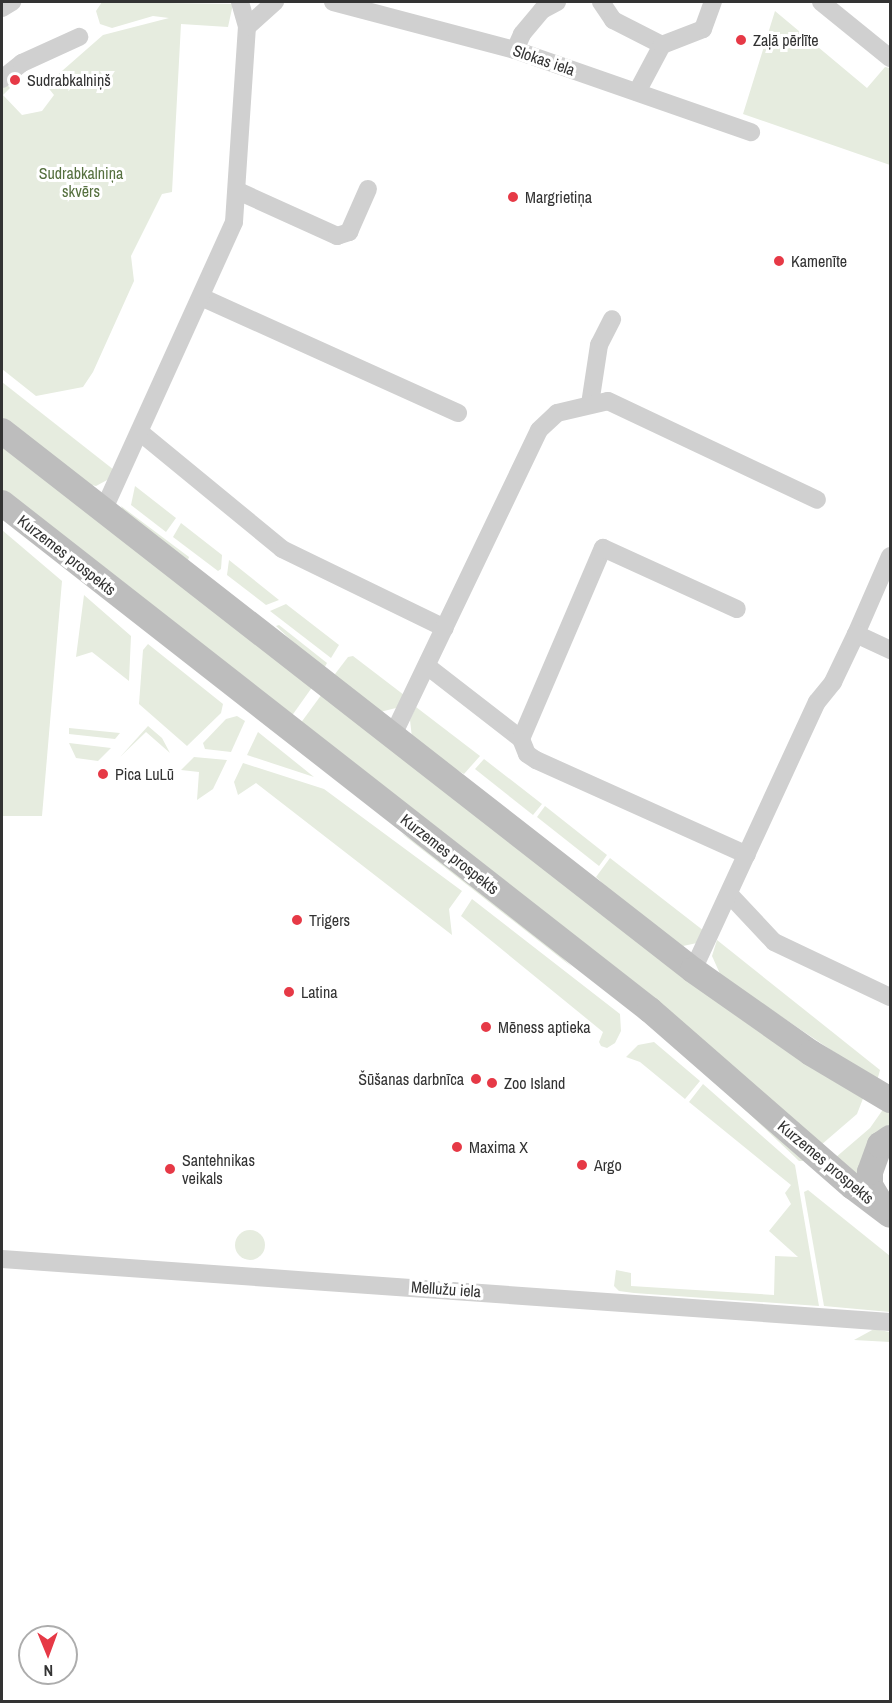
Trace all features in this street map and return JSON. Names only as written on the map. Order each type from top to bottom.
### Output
[{"type":"main road","points":[[2,431],[693,970],[811,1053],[891,1100]]},
{"type":"main road","name":"Kurzemes prospekts","points":[[2,503],[650,1010],[853,1187],[887,1212]]},
{"type":"main road","points":[[887,1212],[870,1185],[870,1172],[880,1145],[891,1138]]},
{"type":"street","points":[[2,8],[12,2]]},
{"type":"street","points":[[103,511],[141,433],[234,222],[238,191],[247,27],[240,2]]},
{"type":"street","points":[[247,27],[275,2]]},
{"type":"street","name":"Slokas iela","points":[[333,2],[515,50],[751,132]]},
{"type":"street","points":[[515,50],[522,34],[542,10],[557,2]]},
{"type":"street","points":[[601,2],[613,20],[662,45]]},
{"type":"street","points":[[637,92],[662,45],[704,29],[713,2]]},
{"type":"street","points":[[821,2],[891,58]]},
{"type":"street","points":[[2,79],[22,63],[80,37]]},
{"type":"street","points":[[238,191],[337,236],[349,232],[368,189]]},
{"type":"street","points":[[201,297],[458,414]]},
{"type":"street","points":[[590,404],[599,345],[612,319]]},
{"type":"street","points":[[392,737],[539,429],[557,413],[608,401],[817,500]]},
{"type":"street","points":[[141,433],[282,549],[445,628]]},
{"type":"street","points":[[521,739],[603,548],[737,609]]},
{"type":"street","points":[[693,970],[817,702],[832,682],[891,556]]},
{"type":"street","points":[[856,634],[891,650]]},
{"type":"street","points":[[427,666],[521,739],[527,754],[536,760],[747,855]]},
{"type":"street","points":[[729,894],[774,942],[891,997]]},
{"type":"street","name":"Mellužu iela","points":[[2,1259],[891,1322]]},
{"type":"green space","name":"Sudrabkalniņa skvērs","points":[[102,2],[233,4],[228,27],[181,24],[172,192],[162,194],[131,256],[134,281],[93,372],[83,387],[36,396],[2,369],[2,79],[10,88],[3,95],[22,115],[42,111],[54,95],[46,85],[103,35],[169,18],[153,16],[112,28],[100,24],[96,11]]},
{"type":"green space","points":[[775,11],[867,88],[885,67],[890,68],[890,165],[743,114]]},
{"type":"green space","points":[[2,382],[114,470],[109,479],[96,486],[83,483],[2,418]]},
{"type":"green space","points":[[2,443],[313,686],[291,717],[2,490]]},
{"type":"green space","points":[[135,486],[176,518],[166,532],[131,505]]},
{"type":"green space","points":[[121,506],[189,557],[188,560],[124,513]]},
{"type":"green space","points":[[181,523],[222,555],[221,569],[218,571],[173,537]]},
{"type":"green space","points":[[2,530],[62,581],[42,816],[2,816]]},
{"type":"green space","points":[[229,560],[279,600],[266,605],[227,575]]},
{"type":"green space","points":[[84,595],[131,636],[129,681],[92,652],[76,657]]},
{"type":"green space","points":[[286,604],[339,645],[331,658],[270,611]]},
{"type":"green space","points":[[279,625],[327,663],[323,670],[276,626]]},
{"type":"green space","points":[[148,644],[223,704],[221,713],[187,746],[139,704],[143,650]]},
{"type":"green space","points":[[353,656],[404,695],[396,708],[380,712],[332,678],[348,657]]},
{"type":"green space","points":[[322,694],[864,1096],[857,1114],[821,1145],[300,724]]},
{"type":"green space","points":[[416,707],[480,756],[464,774],[427,753],[412,738],[410,720]]},
{"type":"green space","points":[[237,716],[245,721],[231,752],[205,749],[203,743],[226,719]]},
{"type":"green space","points":[[148,726],[162,738],[170,753],[146,732],[120,757]]},
{"type":"green space","points":[[69,728],[120,733],[115,739],[69,734]]},
{"type":"green space","points":[[258,732],[314,777],[247,755]]},
{"type":"green space","points":[[69,743],[111,748],[98,761],[76,758]]},
{"type":"green space","points":[[194,757],[227,760],[213,789],[197,800],[199,772],[181,770]]},
{"type":"green space","points":[[484,759],[542,804],[533,815],[475,769]]},
{"type":"green space","points":[[243,763],[324,789],[462,891],[449,909],[452,935],[256,783],[238,795],[234,782]]},
{"type":"green space","points":[[545,806],[607,855],[599,866],[537,817]]},
{"type":"green space","points":[[401,833],[429,850],[539,935],[572,967]]},
{"type":"green space","points":[[610,858],[704,931],[697,943],[683,946],[640,918],[596,877]]},
{"type":"green space","points":[[472,899],[620,1014],[621,1031],[615,1043],[607,1048],[601,1046],[599,1042],[603,1032],[461,916]]},
{"type":"green space","points":[[717,940],[880,1070],[877,1081],[721,976],[712,956]]},
{"type":"green space","points":[[654,1042],[700,1081],[685,1099],[640,1062],[626,1057],[638,1045]]},
{"type":"green space","points":[[703,1084],[795,1165],[819,1306],[634,1293],[619,1291],[614,1286],[616,1270],[631,1273],[631,1286],[774,1295],[775,1256],[798,1257],[769,1231],[791,1204],[785,1193],[791,1185],[689,1102]]},
{"type":"green space","points":[[737,1102],[805,1161],[799,1161]]},
{"type":"green space","points":[[884,1108],[890,1112],[890,1124],[869,1140],[858,1176],[835,1158],[870,1128]]},
{"type":"green space","points":[[808,1190],[890,1256],[890,1312],[824,1306],[804,1192]]},
{"type":"green space","points":[[250,1230],[261,1234],[265,1245],[261,1256],[250,1260],[239,1256],[235,1245],[239,1234]]},
{"type":"green space","points":[[874,1329],[890,1332],[890,1342],[854,1340]]},
{"type":"place","name":"Zaļā pērlīte","points":[[741,40]]},
{"type":"place","name":"Sudrabkalniņš","points":[[15,80]]},
{"type":"place","name":"Margrietiņa","points":[[513,197]]},
{"type":"place","name":"Kamenīte","points":[[779,261]]},
{"type":"place","name":"Pica LuLū","points":[[103,774]]},
{"type":"place","name":"Trigers","points":[[297,920]]},
{"type":"place","name":"Latina","points":[[289,992]]},
{"type":"place","name":"Mēness aptieka","points":[[486,1027]]},
{"type":"place","name":"Šūšanas darbnīca","points":[[476,1079]]},
{"type":"place","name":"Zoo Island","points":[[492,1083]]},
{"type":"place","name":"Maxima X","points":[[457,1147]]},
{"type":"place","name":"Argo","points":[[582,1165]]},
{"type":"place","name":"Santehnikas veikals","points":[[170,1169]]}]
